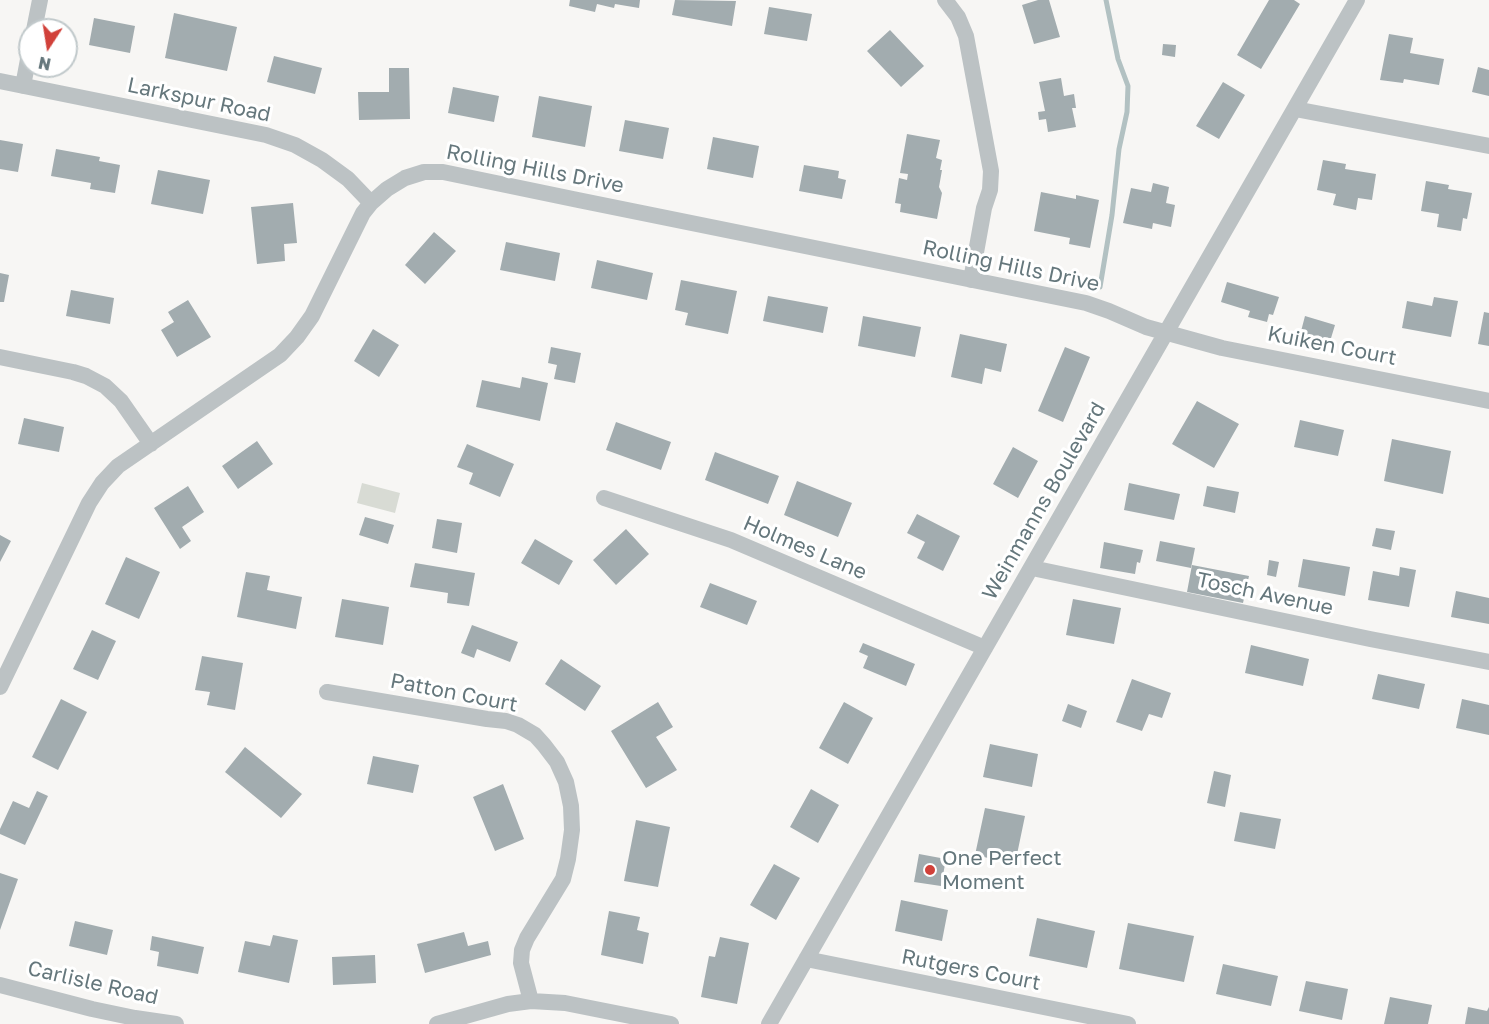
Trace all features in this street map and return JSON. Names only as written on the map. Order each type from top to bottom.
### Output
[{"type":"street","points":[[36,18],[40,0]]},
{"type":"street","points":[[945,0],[958,17],[966,36],[991,171],[990,190],[984,208],[971,280]]},
{"type":"street","name":"Weinmanns Boulevard","points":[[769,1024],[1357,0]]},
{"type":"street","points":[[23,86],[25,78]]},
{"type":"street","name":"Larkspur Road","points":[[0,81],[266,135],[295,145],[322,160],[348,179],[371,203]]},
{"type":"street","points":[[1295,109],[1489,146]]},
{"type":"street","name":"Rolling Hills Drive","points":[[2,677],[88,503],[102,483],[118,466],[280,355],[297,338],[312,316],[363,213],[387,189],[405,178],[424,172],[442,172],[1086,303],[1167,333]]},
{"type":"street","name":"Kuiken Court","points":[[1167,333],[1222,348],[1489,401]]},
{"type":"street","points":[[0,357],[73,372],[105,386],[121,401],[151,444]]},
{"type":"street","name":"Holmes Lane","points":[[604,498],[731,540],[985,648]]},
{"type":"street","name":"Tosch Avenue","points":[[1032,568],[1489,662]]},
{"type":"street","name":"Patton Court","points":[[327,692],[506,721],[535,735],[557,762],[566,782],[571,806],[572,830],[568,859],[562,879],[526,938],[522,950],[521,963],[531,1001]]},
{"type":"street","name":"Rutgers Court","points":[[806,959],[1128,1024]]},
{"type":"street","name":"Carlisle Road","points":[[0,985],[92,1009],[176,1024]]},
{"type":"street","points":[[437,1024],[508,1004],[531,1001],[566,1003],[671,1024]]},
{"type":"shaded area","points":[[362,483],[400,493],[395,513],[357,503]]},
{"type":"building","points":[[570,0],[640,0],[639,8],[615,4],[614,8],[597,4],[595,12],[569,6]]},
{"type":"building","points":[[675,0],[736,1],[732,26],[672,15]]},
{"type":"building","points":[[1038,0],[1049,0],[1060,37],[1034,44],[1022,5]]},
{"type":"building","points":[[1269,0],[1294,0],[1300,4],[1261,69],[1237,55]]},
{"type":"building","points":[[769,7],[812,14],[807,41],[764,34]]},
{"type":"building","points":[[174,13],[237,27],[227,71],[165,58]]},
{"type":"building","points":[[94,18],[135,26],[130,53],[89,45]]},
{"type":"building","points":[[890,30],[924,66],[901,87],[867,51]]},
{"type":"building","points":[[1389,34],[1413,38],[1410,53],[1444,59],[1439,85],[1404,79],[1403,83],[1380,80]]},
{"type":"building","points":[[1163,44],[1176,45],[1175,57],[1162,55]]},
{"type":"building","points":[[274,56],[322,68],[315,94],[267,82]]},
{"type":"building","points":[[1478,67],[1489,70],[1489,96],[1472,92]]},
{"type":"building","points":[[389,68],[409,68],[410,119],[359,120],[358,92],[389,92]]},
{"type":"building","points":[[1061,78],[1064,96],[1074,94],[1076,108],[1072,108],[1076,127],[1048,132],[1046,119],[1039,120],[1038,112],[1045,111],[1039,82]]},
{"type":"building","points":[[1223,82],[1245,95],[1219,139],[1196,126]]},
{"type":"building","points":[[453,87],[499,96],[494,122],[448,113]]},
{"type":"building","points":[[539,96],[592,106],[585,147],[532,137]]},
{"type":"building","points":[[625,120],[669,128],[663,159],[619,151]]},
{"type":"building","points":[[907,134],[940,140],[936,158],[942,160],[939,187],[942,193],[937,219],[900,212],[901,204],[895,203],[899,178],[907,180],[908,174],[900,173]]},
{"type":"building","points":[[713,137],[759,146],[753,178],[707,169]]},
{"type":"building","points":[[0,140],[23,144],[18,172],[0,169]]},
{"type":"building","points":[[56,149],[100,157],[99,161],[120,165],[115,193],[90,189],[91,183],[51,176]]},
{"type":"building","points":[[1323,160],[1346,164],[1345,169],[1376,174],[1372,200],[1358,198],[1356,210],[1333,205],[1336,194],[1317,190]]},
{"type":"building","points":[[804,165],[839,171],[838,178],[846,180],[842,199],[799,191]]},
{"type":"building","points":[[158,170],[210,180],[203,214],[151,204]]},
{"type":"building","points":[[1426,181],[1449,185],[1448,189],[1472,193],[1467,219],[1463,218],[1461,231],[1437,227],[1439,214],[1421,211]]},
{"type":"building","points":[[1153,183],[1169,187],[1166,203],[1175,205],[1171,227],[1153,223],[1152,229],[1123,223],[1131,188],[1151,192]]},
{"type":"building","points":[[1041,192],[1076,199],[1076,195],[1099,200],[1090,248],[1069,244],[1070,238],[1034,231]]},
{"type":"building","points":[[293,203],[297,243],[284,244],[285,261],[257,264],[251,207]]},
{"type":"building","points":[[434,232],[456,251],[425,284],[405,265]]},
{"type":"building","points":[[506,242],[560,253],[555,281],[500,270]]},
{"type":"building","points":[[597,260],[653,273],[647,300],[591,288]]},
{"type":"building","points":[[0,273],[9,275],[4,302],[0,302]]},
{"type":"building","points":[[681,280],[737,291],[728,334],[685,325],[688,313],[675,310]]},
{"type":"building","points":[[1227,282],[1279,297],[1273,315],[1269,314],[1267,322],[1248,317],[1250,311],[1221,302]]},
{"type":"building","points":[[71,290],[114,298],[110,324],[66,316]]},
{"type":"building","points":[[768,296],[828,307],[823,333],[763,321]]},
{"type":"building","points":[[1434,297],[1458,301],[1451,337],[1402,328],[1407,301],[1432,306]]},
{"type":"building","points":[[188,300],[211,337],[177,357],[161,330],[174,322],[168,312]]},
{"type":"building","points":[[1484,312],[1489,313],[1489,346],[1478,344]]},
{"type":"building","points":[[863,316],[921,327],[915,357],[858,346]]},
{"type":"building","points":[[1305,316],[1335,325],[1328,348],[1299,339]]},
{"type":"building","points":[[373,329],[399,345],[379,377],[354,361]]},
{"type":"building","points":[[960,334],[1007,344],[1001,372],[985,368],[982,384],[951,377]]},
{"type":"building","points":[[551,347],[581,353],[575,383],[554,379],[557,365],[548,363]]},
{"type":"building","points":[[1065,347],[1090,357],[1063,422],[1038,411]]},
{"type":"building","points":[[522,377],[548,383],[540,421],[476,407],[482,380],[520,388]]},
{"type":"building","points":[[1197,401],[1239,424],[1214,468],[1172,444]]},
{"type":"building","points":[[24,418],[64,427],[59,452],[18,444]]},
{"type":"building","points":[[1300,420],[1344,430],[1338,456],[1294,447]]},
{"type":"building","points":[[616,422],[671,442],[661,470],[606,450]]},
{"type":"building","points":[[1392,439],[1451,451],[1443,494],[1384,481]]},
{"type":"building","points":[[257,441],[273,464],[238,489],[222,466]]},
{"type":"building","points":[[467,444],[514,464],[500,497],[469,484],[473,473],[457,467]]},
{"type":"building","points":[[1013,447],[1038,461],[1018,498],[993,484]]},
{"type":"building","points":[[715,452],[779,476],[768,504],[705,480]]},
{"type":"building","points":[[797,481],[852,503],[838,537],[784,515]]},
{"type":"building","points":[[1129,483],[1180,494],[1174,520],[1124,510]]},
{"type":"building","points":[[188,486],[204,512],[182,527],[191,541],[180,549],[154,508]]},
{"type":"building","points":[[1207,486],[1239,492],[1235,513],[1203,506]]},
{"type":"building","points":[[917,514],[960,536],[943,571],[917,558],[925,542],[907,533]]},
{"type":"building","points":[[365,517],[394,525],[388,544],[359,535]]},
{"type":"building","points":[[437,519],[462,523],[457,553],[432,548]]},
{"type":"building","points":[[1376,528],[1395,531],[1391,550],[1372,546]]},
{"type":"building","points":[[626,529],[649,554],[616,585],[593,560]]},
{"type":"building","points":[[0,535],[11,541],[0,562]]},
{"type":"building","points":[[535,539],[573,561],[559,585],[521,563]]},
{"type":"building","points":[[1160,541],[1195,548],[1191,568],[1156,561]]},
{"type":"building","points":[[1104,542],[1143,550],[1140,563],[1137,562],[1135,574],[1100,568]]},
{"type":"building","points":[[126,557],[160,572],[139,619],[105,604]]},
{"type":"building","points":[[1303,559],[1350,567],[1345,596],[1298,587]]},
{"type":"building","points":[[1269,560],[1279,562],[1276,577],[1267,575]]},
{"type":"building","points":[[415,563],[475,573],[469,606],[447,603],[448,593],[410,587]]},
{"type":"building","points":[[1192,565],[1249,576],[1243,603],[1187,592]]},
{"type":"building","points":[[1400,567],[1416,570],[1409,607],[1368,600],[1373,571],[1399,576]]},
{"type":"building","points":[[246,572],[270,576],[267,590],[302,597],[296,629],[237,617]]},
{"type":"building","points":[[710,583],[757,601],[747,625],[700,607]]},
{"type":"building","points":[[1456,591],[1489,598],[1489,624],[1451,617]]},
{"type":"building","points":[[342,599],[389,607],[383,645],[335,637]]},
{"type":"building","points":[[1073,599],[1121,608],[1114,644],[1066,635]]},
{"type":"building","points":[[472,625],[518,642],[510,662],[477,649],[474,658],[461,653]]},
{"type":"building","points":[[92,630],[116,641],[98,680],[73,669]]},
{"type":"building","points":[[863,643],[915,664],[906,686],[863,668],[868,656],[859,652]]},
{"type":"building","points":[[1251,645],[1309,659],[1303,686],[1245,673]]},
{"type":"building","points":[[202,656],[243,663],[235,710],[207,705],[210,692],[195,690]]},
{"type":"building","points":[[561,659],[601,686],[585,711],[545,684]]},
{"type":"building","points":[[1378,674],[1425,684],[1419,709],[1372,699]]},
{"type":"building","points":[[1132,679],[1171,693],[1162,718],[1149,714],[1142,731],[1116,722]]},
{"type":"building","points":[[61,699],[87,712],[58,770],[32,757]]},
{"type":"building","points":[[1462,699],[1489,705],[1489,735],[1456,728]]},
{"type":"building","points":[[658,702],[673,727],[656,737],[677,770],[646,788],[611,731]]},
{"type":"building","points":[[844,702],[873,718],[848,764],[819,748]]},
{"type":"building","points":[[1068,704],[1087,711],[1081,728],[1062,721]]},
{"type":"building","points":[[990,744],[1038,754],[1032,787],[983,777]]},
{"type":"building","points":[[245,747],[302,794],[281,818],[225,772]]},
{"type":"building","points":[[373,756],[419,765],[413,793],[367,784]]},
{"type":"building","points":[[1214,771],[1231,775],[1225,807],[1207,803]]},
{"type":"building","points":[[503,784],[524,839],[495,851],[473,797]]},
{"type":"building","points":[[811,789],[839,805],[818,843],[790,827]]},
{"type":"building","points":[[37,791],[48,796],[25,845],[0,834],[0,829],[13,801],[29,808]]},
{"type":"building","points":[[985,808],[1025,816],[1015,864],[975,855]]},
{"type":"building","points":[[1240,812],[1281,819],[1275,849],[1234,841]]},
{"type":"building","points":[[636,820],[670,827],[658,887],[624,881]]},
{"type":"building","name":"One Perfect Moment","points":[[919,854],[946,859],[941,886],[914,882]]},
{"type":"building","points":[[774,864],[800,878],[776,920],[750,905]]},
{"type":"building","points":[[0,873],[18,879],[0,930]]},
{"type":"building","points":[[901,900],[948,910],[942,941],[895,931]]},
{"type":"building","points":[[609,911],[640,917],[637,930],[649,933],[643,964],[601,955]]},
{"type":"building","points":[[1037,918],[1095,931],[1087,968],[1029,956]]},
{"type":"building","points":[[75,921],[113,930],[107,955],[69,946]]},
{"type":"building","points":[[1128,923],[1194,936],[1184,982],[1119,969]]},
{"type":"building","points":[[464,932],[468,946],[488,941],[491,955],[425,973],[417,944]]},
{"type":"building","points":[[273,935],[298,940],[289,983],[238,972],[245,941],[270,946]]},
{"type":"building","points":[[152,936],[204,947],[198,974],[157,966],[159,952],[150,950]]},
{"type":"building","points":[[720,937],[749,943],[737,1004],[701,997],[709,956],[715,957]]},
{"type":"building","points":[[375,955],[376,983],[333,985],[332,957]]},
{"type":"building","points":[[1223,964],[1278,976],[1271,1006],[1216,994]]},
{"type":"building","points":[[1306,981],[1348,989],[1342,1020],[1299,1011]]},
{"type":"building","points":[[1390,997],[1432,1005],[1428,1024],[1384,1024]]},
{"type":"building","points":[[1468,1007],[1487,1011],[1489,1007],[1489,1024],[1465,1024]]},
{"type":"waterway","points":[[1100,287],[1112,215],[1119,149],[1127,112],[1128,86],[1118,59],[1106,0]]},
{"type":"place","name":"One Perfect Moment","points":[[930,870]]}]
